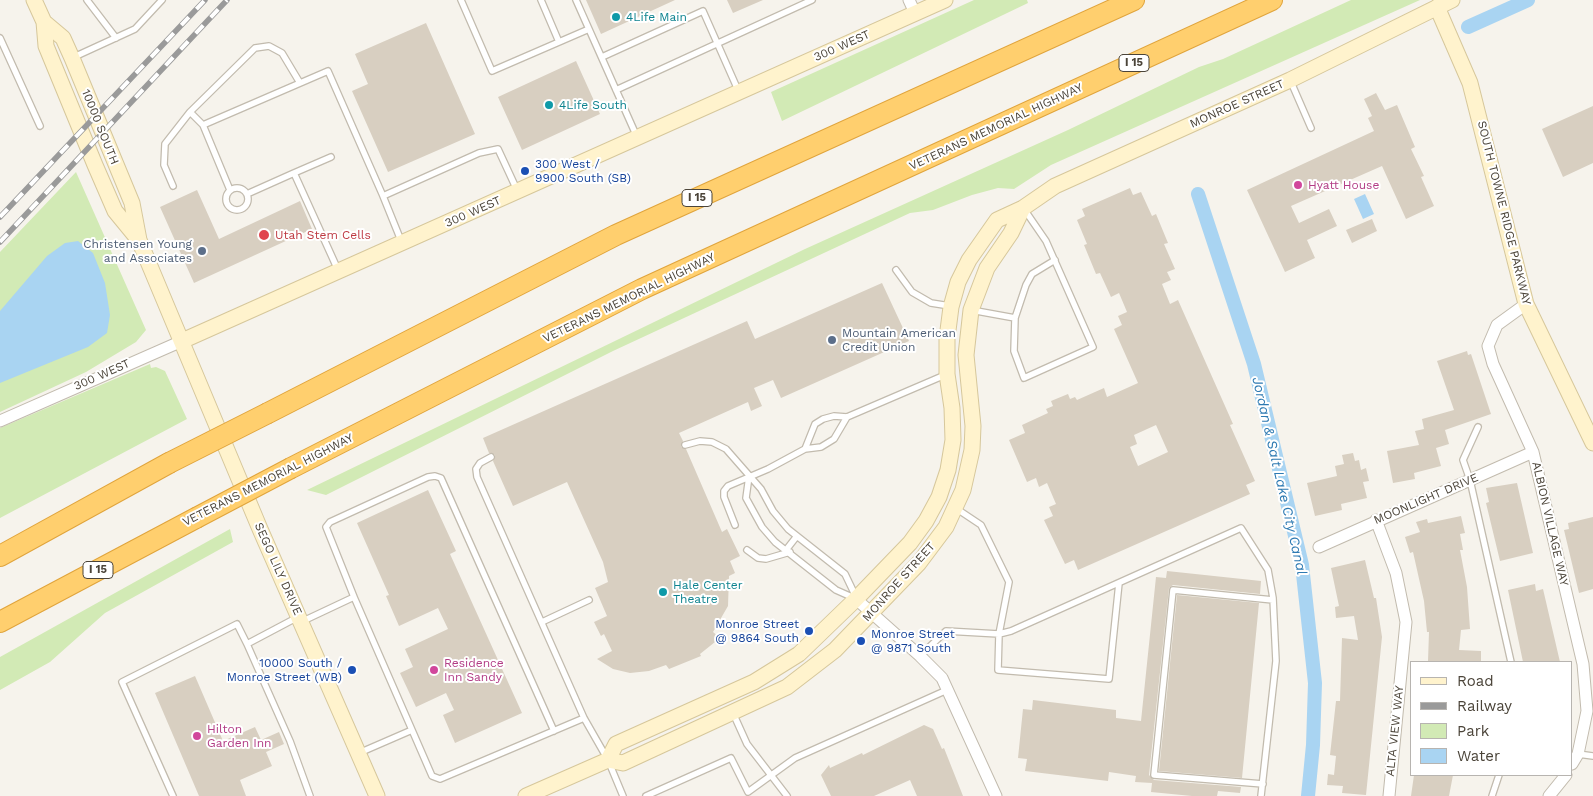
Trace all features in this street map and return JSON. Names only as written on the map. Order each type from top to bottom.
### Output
[{"type":"highway","name":"I 15","points":[[0,556],[169,463],[616,234],[1134,0]]},
{"type":"highway","name":"VETERANS MEMORIAL HIGHWAY","points":[[0,622],[291,468],[642,289],[1272,0]]},
{"type":"street","name":"10000 SOUTH","points":[[34,0],[44,22],[46,46],[115,211],[139,240]]},
{"type":"street","name":"300 WEST","points":[[0,421],[638,138],[739,92],[912,7],[945,0]]},
{"type":"street","name":"MONROE STREET","points":[[608,760],[616,744],[779,668],[818,638],[910,543],[926,521],[939,497],[948,470],[953,440],[952,408],[947,374],[947,338],[951,307],[958,282],[982,238],[997,220],[1023,208],[1062,183],[1290,80],[1452,0]]},
{"type":"street","name":"SOUTH TOWNE RIDGE PARKWAY","points":[[1437,7],[1470,83],[1526,304],[1593,443]]},
{"type":"street","name":"10000 SOUTH","points":[[44,22],[63,38],[72,58],[132,203],[139,240],[182,341]]},
{"type":"street","name":"MONROE STREET","points":[[526,796],[608,760],[623,763],[787,687],[836,650],[934,545],[956,508],[963,490],[972,450],[972,402],[966,355],[971,310],[987,268],[1011,233],[1023,208]]},
{"type":"street","name":"ALBION VILLAGE WAY","points":[[1526,304],[1496,325],[1488,346],[1493,364],[1533,452],[1583,664],[1587,711],[1578,754],[1573,762]]},
{"type":"street","name":"SEGO LILY DRIVE","points":[[182,341],[377,796]]},
{"type":"street","name":"MOONLIGHT DRIVE","points":[[1319,547],[1376,520],[1533,452]]},
{"type":"street","name":"ALTA VIEW WAY","points":[[1376,520],[1396,573],[1406,622],[1389,796]]},
{"type":"street","points":[[856,599],[942,678],[996,796]]},
{"type":"street","points":[[1549,796],[1565,776]]},
{"type":"lane","points":[[87,0],[116,38]]},
{"type":"lane","points":[[72,58],[135,30],[162,0]]},
{"type":"lane","points":[[461,0],[492,71],[589,29]]},
{"type":"lane","points":[[540,0],[559,42]]},
{"type":"lane","points":[[576,0],[638,138]]},
{"type":"lane","points":[[616,90],[812,0]]},
{"type":"lane","points":[[602,57],[703,11],[739,92]]},
{"type":"lane","points":[[0,38],[40,126]]},
{"type":"lane","points":[[173,186],[164,165],[165,144],[190,112],[255,48],[269,46],[282,53],[300,83]]},
{"type":"lane","points":[[203,126],[328,71],[402,243]]},
{"type":"lane","points":[[1290,80],[1311,128]]},
{"type":"lane","points":[[190,112],[203,126],[230,190]]},
{"type":"lane","points":[[383,196],[479,153],[498,149],[518,192]]},
{"type":"lane","points":[[247,194],[331,157]]},
{"type":"lane","points":[[294,173],[339,271]]},
{"type":"lane","points":[[240,188],[247,194],[248,202],[243,209],[234,210],[227,206],[226,197],[230,190],[240,188]]},
{"type":"lane","points":[[1023,208],[1046,241],[1093,346],[1024,378],[1014,351],[1015,318],[1026,285],[1032,274],[1054,260]]},
{"type":"lane","points":[[896,270],[912,292],[931,303],[951,307]]},
{"type":"lane","points":[[971,310],[1015,318]]},
{"type":"lane","points":[[805,449],[815,424],[834,416],[847,417],[947,374]]},
{"type":"lane","points":[[735,525],[724,491],[728,486],[768,469],[805,449],[820,447],[834,439],[847,417]]},
{"type":"lane","points":[[1478,426],[1464,452],[1463,460],[1470,480],[1511,661]]},
{"type":"lane","points":[[684,445],[700,441],[720,444],[762,488],[773,511],[797,536],[845,574],[856,599]]},
{"type":"lane","points":[[491,457],[480,463],[476,469],[477,476],[584,718],[608,760],[623,796]]},
{"type":"lane","points":[[554,730],[441,478],[435,476],[428,477],[330,522],[326,527],[327,533],[432,776],[440,780],[584,718]]},
{"type":"lane","points":[[749,476],[746,498],[752,511],[775,542],[836,590],[856,599]]},
{"type":"lane","points":[[956,508],[982,525],[1008,582],[999,634],[998,670],[1109,679],[1119,583]]},
{"type":"lane","points":[[920,656],[946,631],[999,634],[1011,631],[1241,528],[1268,570],[1273,600],[1276,661],[1262,796]]},
{"type":"lane","points":[[747,550],[758,558],[766,559],[788,551],[797,536]]},
{"type":"lane","points":[[1263,784],[1154,775],[1173,590],[1273,600]]},
{"type":"lane","points":[[247,644],[354,597]]},
{"type":"lane","points":[[542,622],[589,600]]},
{"type":"lane","points":[[173,796],[122,682],[237,624],[290,741],[310,796]]},
{"type":"lane","points":[[646,796],[731,758],[749,794],[795,758],[947,690]]},
{"type":"lane","points":[[733,713],[748,744],[787,796]]},
{"type":"lane","points":[[358,753],[412,730]]},
{"type":"lane","points":[[1578,754],[1593,756]]},
{"type":"lane","points":[[1492,796],[1499,776]]},
{"type":"green space","points":[[974,0],[1027,0],[1028,3],[782,121],[771,92]]},
{"type":"green space","points":[[1351,0],[1420,0],[1051,165],[1014,189],[998,188],[972,195],[933,210],[910,213],[613,351],[326,495],[307,490],[805,249],[1068,130],[1199,67],[1223,59]]},
{"type":"green space","points":[[76,172],[146,330],[136,342],[86,372],[0,412],[0,252]]},
{"type":"green space","points":[[150,364],[151,368],[156,367],[165,371],[187,419],[0,518],[0,428]]},
{"type":"green space","points":[[230,529],[233,542],[105,613],[50,662],[0,690],[0,657]]},
{"type":"water","points":[[1365,194],[1374,214],[1363,219],[1354,199]]},
{"type":"water","points":[[78,241],[93,253],[105,283],[110,315],[107,333],[88,347],[0,383],[0,311],[47,256],[65,243]]},
{"type":"building","name":"4Life Main","points":[[586,0],[675,0],[601,34]]},
{"type":"building","points":[[727,0],[763,0],[733,13]]},
{"type":"building","points":[[426,23],[475,134],[388,172],[352,91],[368,84],[355,54]]},
{"type":"building","name":"4Life South","points":[[576,61],[600,114],[522,150],[498,97]]},
{"type":"building","name":"Hyatt House","points":[[1376,93],[1385,110],[1397,105],[1415,147],[1411,149],[1424,176],[1421,177],[1434,206],[1406,219],[1382,166],[1291,206],[1299,223],[1329,209],[1337,226],[1307,240],[1315,258],[1285,272],[1247,190],[1374,131],[1368,118],[1372,116],[1364,99]]},
{"type":"building","points":[[1593,106],[1593,163],[1563,177],[1542,129]]},
{"type":"building","points":[[1130,188],[1133,195],[1141,192],[1152,216],[1156,214],[1168,243],[1164,244],[1175,269],[1167,272],[1171,280],[1162,284],[1170,304],[1178,300],[1233,424],[1230,425],[1255,481],[1246,485],[1250,494],[1078,570],[1074,560],[1065,564],[1044,520],[1053,516],[1049,507],[1056,504],[1047,483],[1039,487],[1036,478],[1027,482],[1009,440],[1025,433],[1022,425],[1048,413],[1046,409],[1053,406],[1051,401],[1068,394],[1070,399],[1075,397],[1077,400],[1104,388],[1107,397],[1138,383],[1114,329],[1122,325],[1118,316],[1127,312],[1119,293],[1111,297],[1100,273],[1096,274],[1084,245],[1087,244],[1077,220],[1085,216],[1082,209]],"holes":[[[1156,425],[1168,452],[1138,466],[1130,447],[1137,444],[1134,435]]]},
{"type":"building","points":[[197,190],[219,239],[300,201],[312,229],[194,283],[160,207]]},
{"type":"building","points":[[1372,219],[1377,231],[1352,243],[1346,230]]},
{"type":"building","points":[[882,283],[909,341],[781,398],[773,380],[754,388],[762,406],[751,411],[748,402],[679,433],[683,441],[681,447],[686,449],[722,532],[727,529],[740,556],[730,561],[735,573],[729,576],[728,606],[713,632],[720,638],[700,654],[701,656],[669,669],[666,665],[649,671],[630,673],[613,669],[597,659],[612,651],[604,634],[601,636],[594,622],[607,616],[595,588],[608,582],[603,562],[567,482],[513,506],[493,461],[495,455],[489,453],[483,438],[747,321],[755,339]]},
{"type":"building","points":[[1467,351],[1468,355],[1471,354],[1491,414],[1445,430],[1449,444],[1436,448],[1441,466],[1414,473],[1415,479],[1393,483],[1387,451],[1419,445],[1415,431],[1424,429],[1422,419],[1454,410],[1437,361]]},
{"type":"building","points":[[1353,453],[1355,461],[1359,460],[1361,470],[1366,468],[1369,481],[1363,482],[1367,498],[1341,504],[1342,510],[1315,516],[1307,483],[1337,476],[1335,466],[1344,464],[1342,455]]},
{"type":"building","points":[[1517,483],[1533,553],[1500,561],[1486,503],[1489,502],[1486,488]]},
{"type":"building","points":[[428,490],[456,551],[450,554],[522,713],[455,743],[443,715],[454,710],[446,693],[416,707],[400,673],[413,667],[405,649],[448,629],[438,608],[399,626],[386,596],[389,595],[357,523]]},
{"type":"building","points":[[1461,516],[1465,533],[1460,534],[1463,550],[1460,550],[1467,587],[1470,629],[1461,630],[1459,650],[1481,651],[1481,661],[1428,661],[1429,632],[1427,632],[1424,601],[1413,552],[1410,553],[1405,537],[1420,532],[1416,522],[1427,519],[1428,523]]},
{"type":"building","points":[[1593,517],[1593,589],[1579,593],[1564,530],[1569,529],[1568,523]]},
{"type":"building","points":[[1365,560],[1374,598],[1376,598],[1382,637],[1366,795],[1342,793],[1343,786],[1327,785],[1328,774],[1334,775],[1336,756],[1330,755],[1336,701],[1340,701],[1342,638],[1358,640],[1354,616],[1336,618],[1335,607],[1339,606],[1331,568]]},
{"type":"building","points":[[1167,571],[1261,581],[1260,594],[1173,585],[1169,588],[1149,775],[1154,780],[1241,787],[1240,793],[1218,791],[1217,796],[1192,796],[1151,792],[1152,783],[1135,782],[1136,776],[1109,772],[1108,781],[1025,771],[1027,759],[1018,758],[1023,709],[1032,710],[1033,700],[1116,710],[1116,718],[1141,721],[1156,577],[1166,578]]},
{"type":"building","points":[[1535,584],[1536,591],[1543,589],[1560,661],[1523,661],[1508,590]]},
{"type":"building","points":[[1177,595],[1259,603],[1242,778],[1159,771]]},
{"type":"building","name":"Hilton Garden Inn","points":[[195,676],[223,741],[255,727],[261,740],[279,732],[284,744],[266,752],[272,766],[240,780],[246,796],[199,796],[155,693]]},
{"type":"building","points":[[924,725],[933,729],[942,749],[944,748],[963,796],[917,796],[910,780],[874,796],[831,796],[821,775],[829,765],[830,768],[862,753],[863,755]]},
{"type":"building","points":[[1414,776],[1453,776],[1449,796],[1411,796]]},
{"type":"waterway","name":"Jordan & Salt Lake City Canal","points":[[1468,27],[1528,0]]},
{"type":"waterway","name":"Jordan & Salt Lake City Canal","points":[[1198,194],[1254,364],[1302,565],[1315,683],[1313,745],[1308,796]]},
{"type":"railway","points":[[0,217],[205,0]]},
{"type":"railway","points":[[0,242],[227,0]]},
{"type":"place","name":"4Life Main","points":[[616,17]]},
{"type":"place","name":"4Life South","points":[[549,105]]},
{"type":"place","name":"300 West / 9900 South (SB)","points":[[525,171]]},
{"type":"place","name":"Hyatt House","points":[[1298,185]]},
{"type":"place","name":"Utah Stem Cells","points":[[264,235]]},
{"type":"place","name":"Christensen Young and Associates","points":[[202,251]]},
{"type":"place","name":"Mountain American Credit Union","points":[[832,340]]},
{"type":"place","name":"Hale Center Theatre","points":[[663,592]]},
{"type":"place","name":"Monroe Street @ 9864 South","points":[[809,631]]},
{"type":"place","name":"Monroe Street @ 9871 South","points":[[861,641]]},
{"type":"place","name":"10000 South / Monroe Street (WB)","points":[[352,670]]},
{"type":"place","name":"Residence Inn Sandy","points":[[434,670]]},
{"type":"place","name":"Hilton Garden Inn","points":[[197,736]]}]
